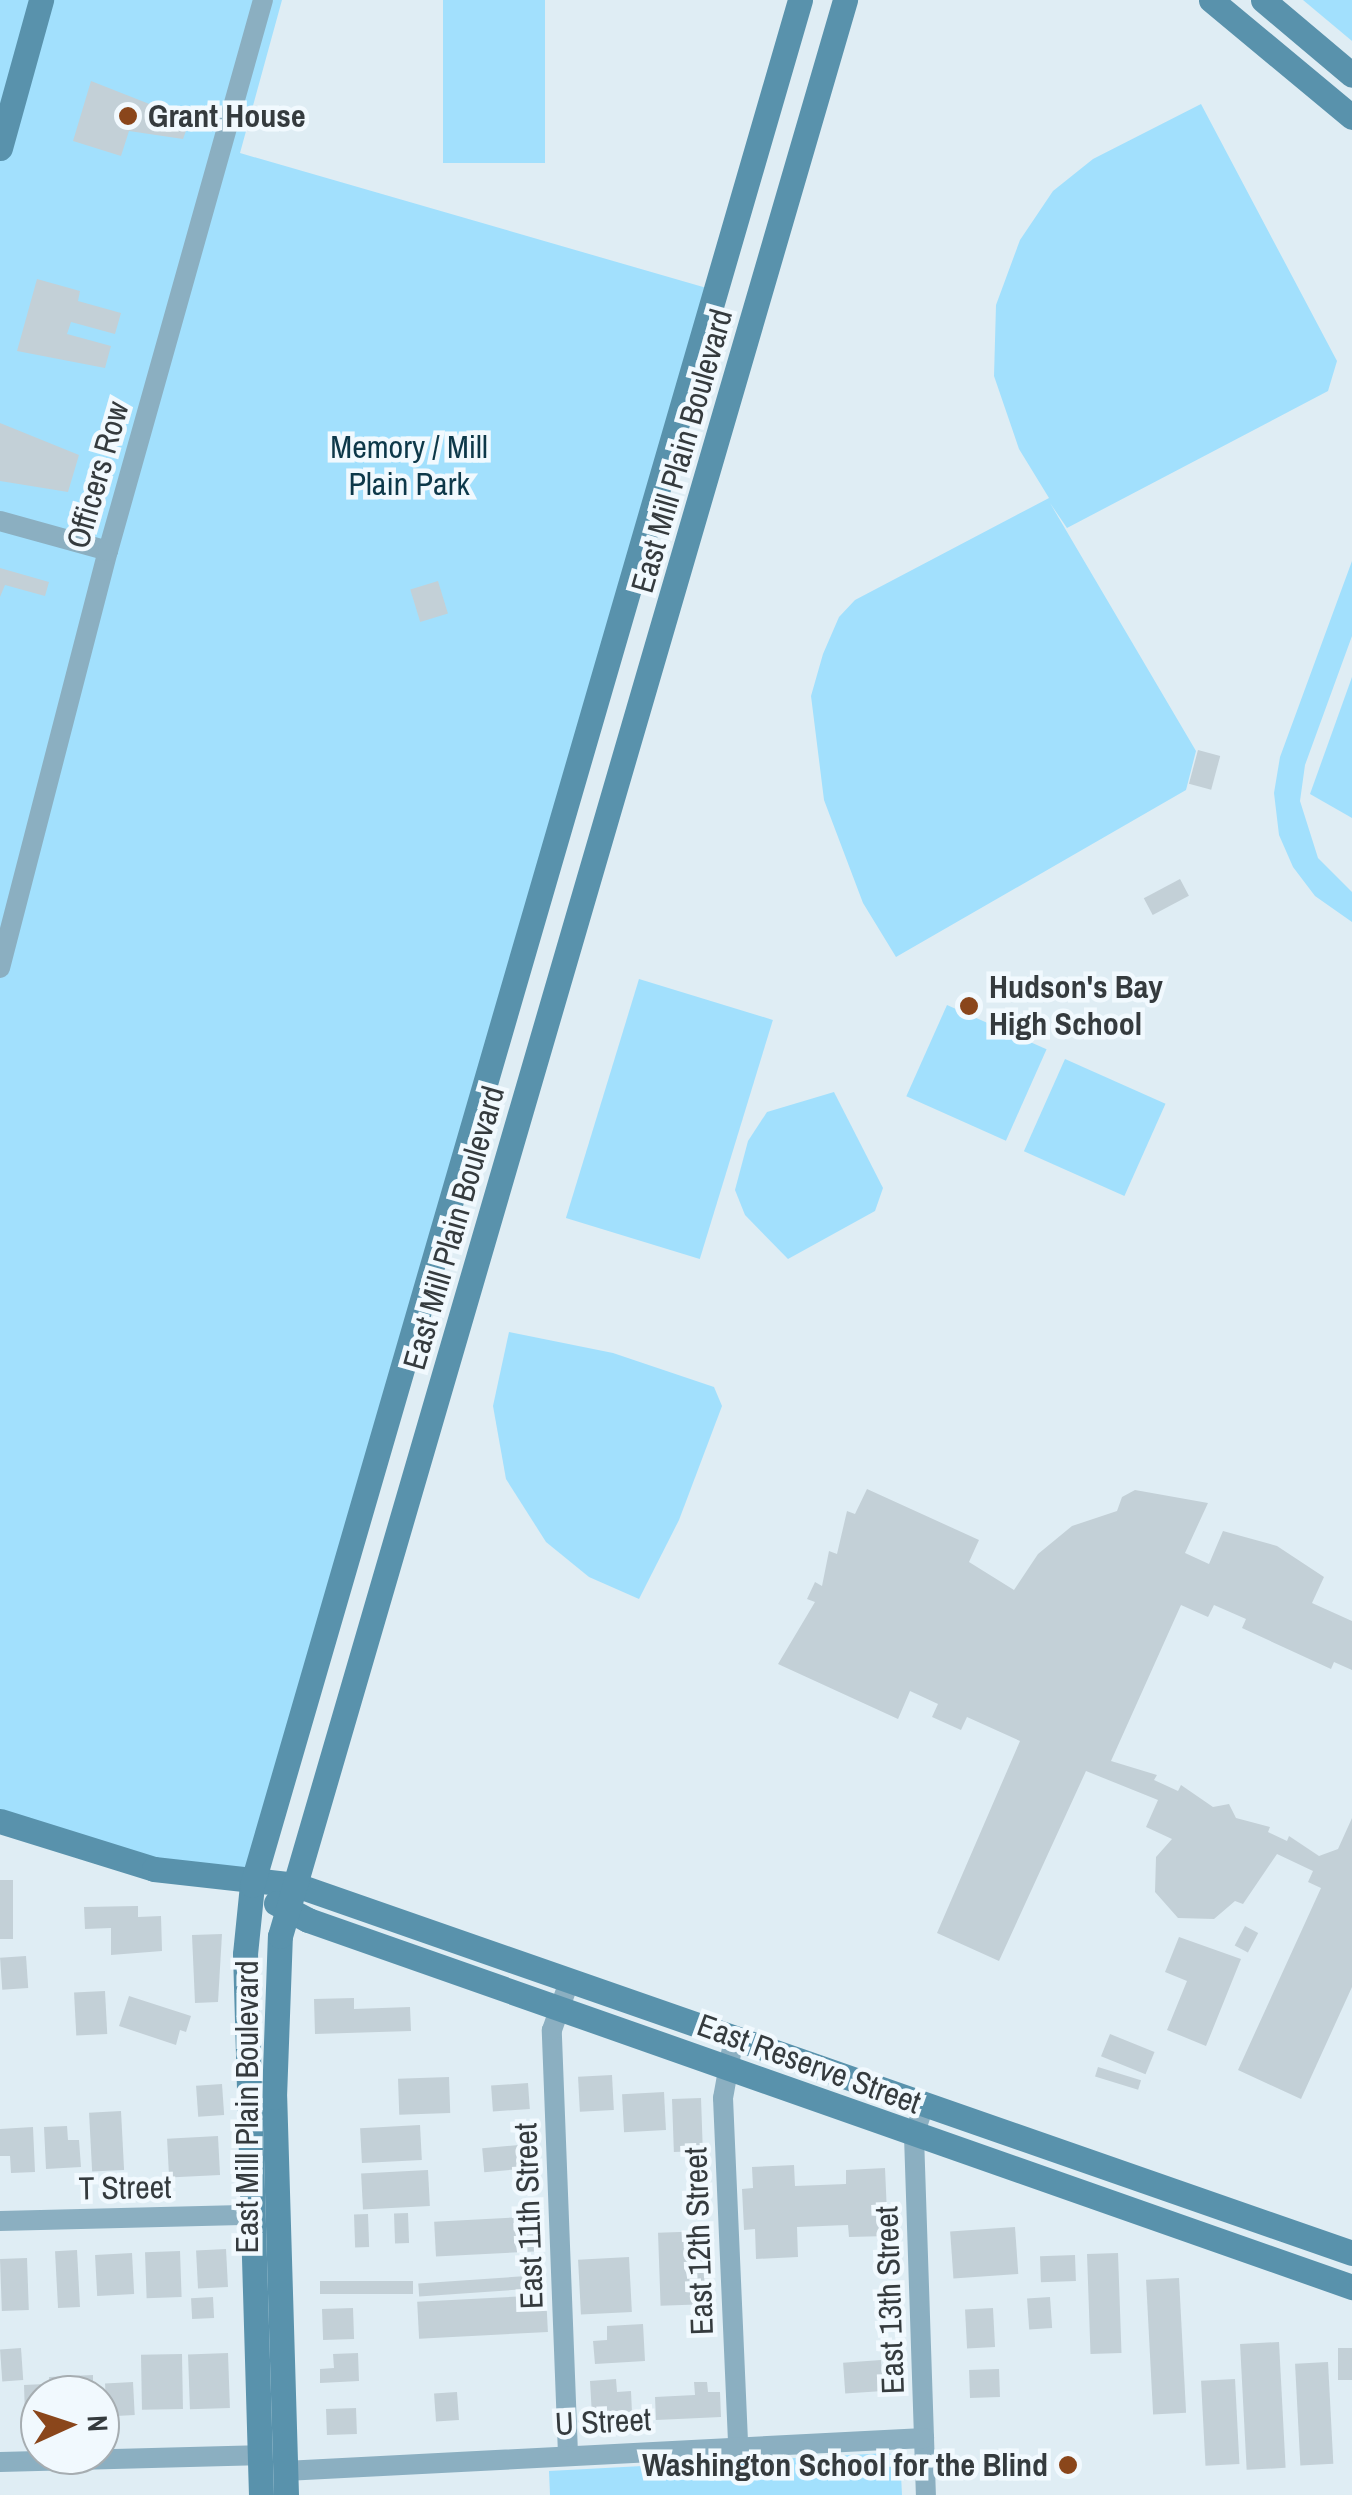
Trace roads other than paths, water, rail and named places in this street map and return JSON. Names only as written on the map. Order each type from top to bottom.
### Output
[{"type":"main road","points":[[0,148],[41,0]]},
{"type":"main road","name":"East Mill Plain Boulevard","points":[[261,2495],[246,1954],[252,1885],[800,0]]},
{"type":"main road","name":"East Mill Plain Boulevard","points":[[286,2483],[273,2008],[288,1912],[845,0]]},
{"type":"main road","points":[[1211,0],[1352,117]]},
{"type":"main road","points":[[1263,0],[1352,75]]},
{"type":"main road","name":"East Reserve Street","points":[[0,1821],[154,1869],[252,1885],[296,1885],[1352,2253]]},
{"type":"main road","name":"East Reserve Street","points":[[252,1885],[288,1912],[914,2136],[1352,2287]]},
{"type":"street","name":"Officers Row","points":[[0,968],[108,551],[263,0]]},
{"type":"street","points":[[0,521],[108,551]]},
{"type":"street","name":"East 11th Street","points":[[568,2454],[552,2030],[570,1979]]},
{"type":"street","name":"East 12th Street","points":[[734,2037],[724,2068],[738,2445]]},
{"type":"street","name":"East 13th Street","points":[[924,2105],[914,2136],[926,2495]]},
{"type":"street","name":"T Street","points":[[0,2221],[252,2215]]},
{"type":"street","name":"U Street","points":[[286,2483],[568,2454],[924,2438]]},
{"type":"street","points":[[0,2462],[259,2455]]},
{"type":"place","name":"Grant House","points":[[128,116]]},
{"type":"place","name":"Hudson's Bay High School","points":[[969,1006]]},
{"type":"place","name":"Washington School for the Blind","points":[[1068,2465]]},
{"type":"park label","name":"Memory / Mill Plain Park","points":[[409,466]]}]
